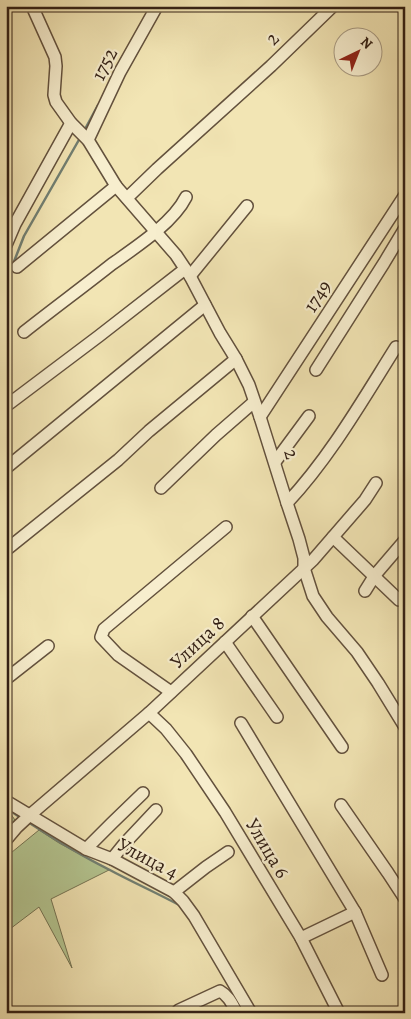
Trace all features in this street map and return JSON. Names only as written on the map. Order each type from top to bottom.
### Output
[{"type":"street","name":"2","points":[[32,6],[55,57],[54,95],[56,102],[71,123],[88,140],[116,186],[176,255],[188,272],[249,385],[275,462],[286,504],[299,539],[304,558],[304,568],[313,596],[326,617],[357,652],[405,727]]},
{"type":"street","name":"1752","points":[[88,140],[120,72],[157,6]]},
{"type":"street","name":"2","points":[[127,198],[271,66],[333,6]]},
{"type":"street","points":[[6,245],[11,227],[71,123]]},
{"type":"street","points":[[17,267],[116,186]]},
{"type":"street","name":"1749","points":[[260,417],[405,195]]},
{"type":"street","points":[[24,332],[155,232],[177,212],[186,197]]},
{"type":"street","points":[[6,406],[188,272],[248,206]]},
{"type":"street","points":[[316,370],[405,228]]},
{"type":"street","points":[[6,468],[205,304]]},
{"type":"street","points":[[286,504],[304,485],[325,457],[396,348]]},
{"type":"street","points":[[6,550],[118,460],[149,431],[236,359]]},
{"type":"street","points":[[161,488],[216,435],[254,402]]},
{"type":"street","points":[[275,462],[309,416]]},
{"type":"street","name":"Улица 8","points":[[6,840],[11,829],[30,815],[149,713],[313,560],[365,500],[376,483]]},
{"type":"street","points":[[171,692],[118,655],[101,637],[104,629],[226,527]]},
{"type":"street","points":[[333,537],[375,575],[399,600]]},
{"type":"street","points":[[365,591],[375,575],[405,540]]},
{"type":"street","points":[[252,616],[342,747]]},
{"type":"street","points":[[225,642],[277,717]]},
{"type":"street","points":[[6,679],[48,646]]},
{"type":"street","name":"Улица 6","points":[[149,713],[166,729],[186,754],[225,812],[301,938],[339,1013]]},
{"type":"street","points":[[241,723],[355,912],[382,974]]},
{"type":"street","points":[[86,849],[143,793]]},
{"type":"street","name":"Улица 4","points":[[6,801],[86,849],[112,859],[174,892],[194,916],[251,1013]]},
{"type":"street","points":[[341,805],[405,899]]},
{"type":"street","points":[[112,859],[156,810]]},
{"type":"street","points":[[174,892],[228,852]]},
{"type":"street","points":[[301,938],[355,912]]},
{"type":"street","points":[[176,1013],[220,991],[229,998],[237,1013]]},
{"type":"green space","points":[[6,807],[17,823],[6,834]]},
{"type":"green space","points":[[39,830],[109,870],[51,899],[72,968],[39,907],[6,932],[6,857]]},
{"type":"waterway","points":[[84,131],[98,105]]},
{"type":"waterway","points":[[6,282],[24,236],[80,138]]},
{"type":"waterway","points":[[6,807],[21,818]]},
{"type":"waterway","points":[[28,822],[87,858],[181,906]]}]
